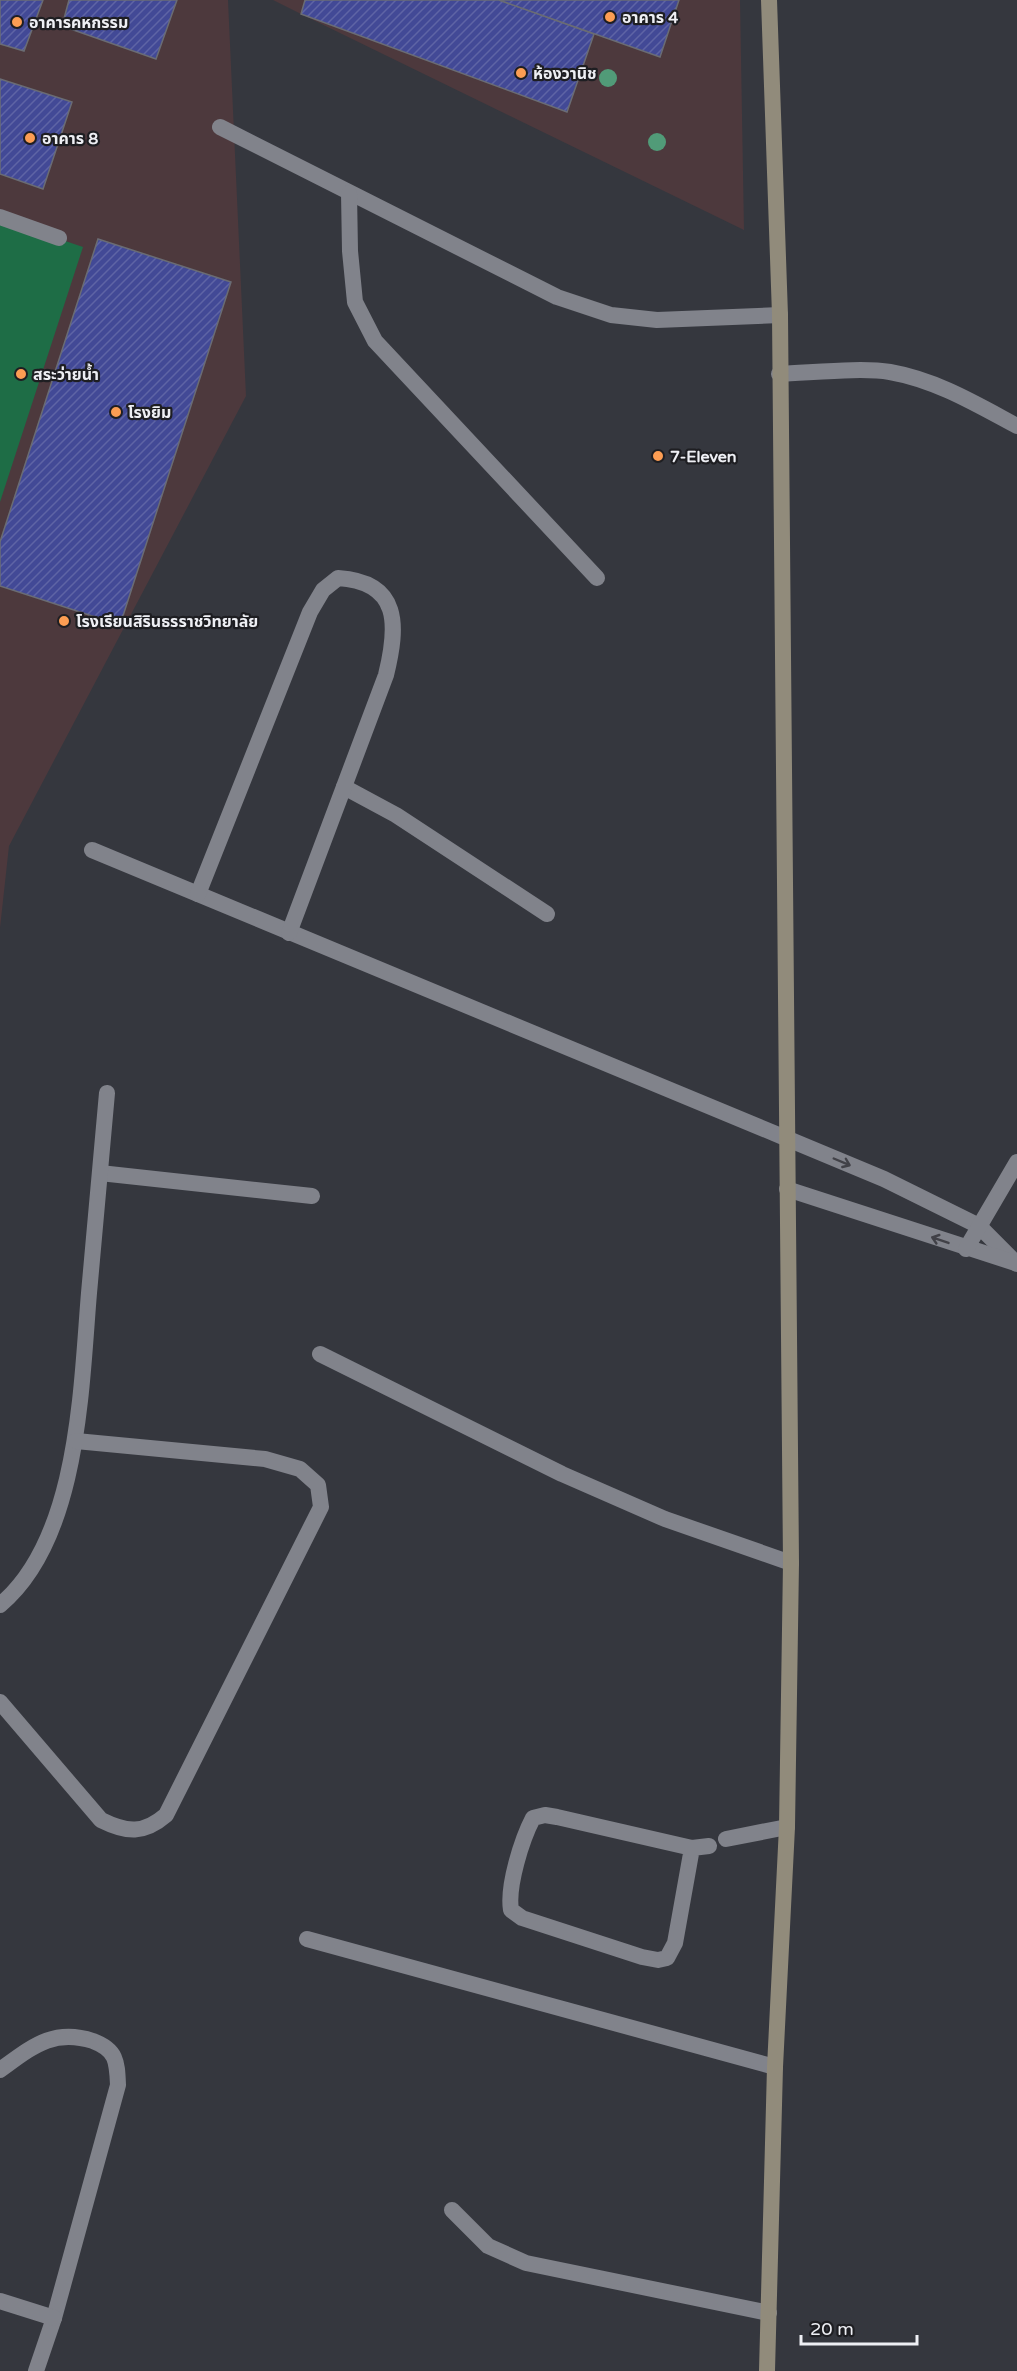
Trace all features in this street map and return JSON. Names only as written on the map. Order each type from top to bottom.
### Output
[{"type":"main road","points":[[767,2371],[775,2067],[787,1827],[790,1563],[780,315],[769,0]]},
{"type":"street","points":[[220,127],[557,297],[611,315],[657,320],[780,315]]},
{"type":"street","points":[[350,193],[350,251],[355,302],[375,341],[597,578]]},
{"type":"street","points":[[0,217],[59,238]]},
{"type":"street","points":[[779,374],[887,371],[917,378],[954,392],[1017,426]]},
{"type":"street","points":[[198,894],[310,612],[323,590],[338,578],[360,579],[376,588],[388,602],[395,622],[393,646],[386,675],[289,933]]},
{"type":"street","points":[[344,787],[396,815],[547,914]]},
{"type":"street","points":[[92,850],[884,1179],[979,1226],[1016,1264]]},
{"type":"street","points":[[0,1605],[10,1596],[34,1563],[52,1528],[76,1441],[107,1093]]},
{"type":"street","points":[[966,1249],[1017,1162]]},
{"type":"street","points":[[100,1173],[312,1196]]},
{"type":"street","points":[[787,1189],[1016,1264]]},
{"type":"street","points":[[320,1354],[562,1474],[665,1519],[790,1563]]},
{"type":"street","points":[[0,1702],[101,1820],[118,1829],[134,1832],[153,1826],[166,1815],[321,1508],[318,1485],[300,1468],[265,1459],[76,1441]]},
{"type":"street","points":[[692,1848],[675,1943],[667,1958],[658,1960],[642,1957],[522,1918],[511,1910],[509,1898],[527,1830],[533,1818],[545,1815],[692,1848],[709,1846]]},
{"type":"street","points":[[726,1839],[787,1827]]},
{"type":"street","points":[[307,1939],[775,2067]]},
{"type":"street","points":[[0,2070],[28,2050],[45,2042],[74,2035],[107,2046],[117,2062],[118,2085],[54,2318],[36,2371]]},
{"type":"street","points":[[452,2210],[488,2246],[526,2263],[769,2313]]},
{"type":"street","points":[[0,2301],[54,2318]]},
{"type":"shaded area","name":"โรงเรียนสิรินธรราชวิทยาลัย","points":[[0,0],[228,0],[246,396],[9,846],[0,928]]},
{"type":"shaded area","points":[[273,0],[740,0],[744,230],[301,14]]},
{"type":"green space","name":"สระว่ายน้ำ","points":[[0,219],[83,247],[0,502]]},
{"type":"building","name":"อาคารคหกรรม","points":[[0,0],[43,0],[24,51],[0,44]]},
{"type":"building","points":[[69,0],[177,0],[156,59],[62,26]]},
{"type":"building","name":"ห้องวานิช","points":[[305,0],[499,0],[594,34],[567,112],[301,14]]},
{"type":"building","name":"อาคาร 4","points":[[499,0],[679,0],[660,57]]},
{"type":"building","name":"อาคาร 8","points":[[0,79],[72,102],[43,189],[0,174]]},
{"type":"building","name":"โรงยิม","points":[[98,239],[231,282],[120,625],[0,586],[0,542]]},
{"type":"place","name":"อาคาร 4","points":[[610,17]]},
{"type":"place","name":"อาคารคหกรรม","points":[[17,22]]},
{"type":"place","name":"ห้องวานิช","points":[[521,73]]},
{"type":"place","name":"อาคาร 8","points":[[30,138]]},
{"type":"place","name":"สระว่ายน้ำ","points":[[21,374]]},
{"type":"place","name":"โรงยิม","points":[[116,412]]},
{"type":"place","name":"7-Eleven","points":[[658,456]]},
{"type":"place","name":"โรงเรียนสิรินธรราชวิทยาลัย","points":[[64,621]]}]
